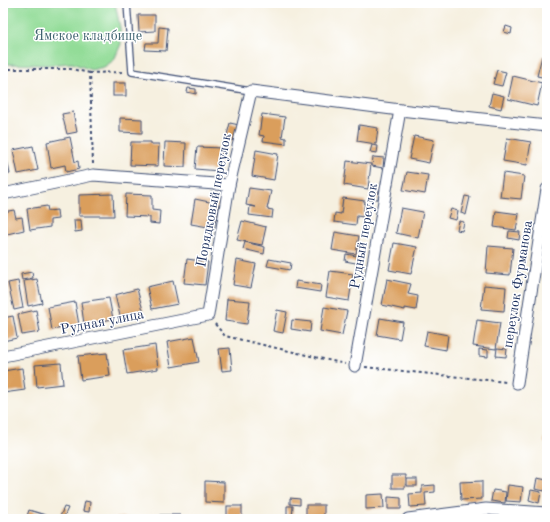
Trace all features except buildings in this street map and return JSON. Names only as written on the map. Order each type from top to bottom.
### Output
[{"type":"street","points":[[251,91],[400,110],[547,126]]},
{"type":"street","name":"Порядковый переулок","points":[[208,315],[229,185],[251,91]]},
{"type":"street","name":"Рудный переулок","points":[[355,366],[400,110]]},
{"type":"street","points":[[3,194],[93,175],[229,185]]},
{"type":"street","name":"переулок Фурманова","points":[[517,383],[547,189]]},
{"type":"street","name":"Рудная улица","points":[[3,356],[208,315]]},
{"type":"street","points":[[408,519],[486,509],[547,513]]},
{"type":"lane","points":[[127,3],[132,72],[251,91]]},
{"type":"path","points":[[3,68],[71,69],[90,74],[132,72]]},
{"type":"path","points":[[90,74],[93,175]]},
{"type":"path","points":[[208,315],[225,336],[355,366],[517,383]]},
{"type":"green space","name":"Ямское кладбище","points":[[3,3],[115,3],[120,27],[121,44],[114,60],[104,67],[91,70],[72,63],[47,65],[3,64]]}]
